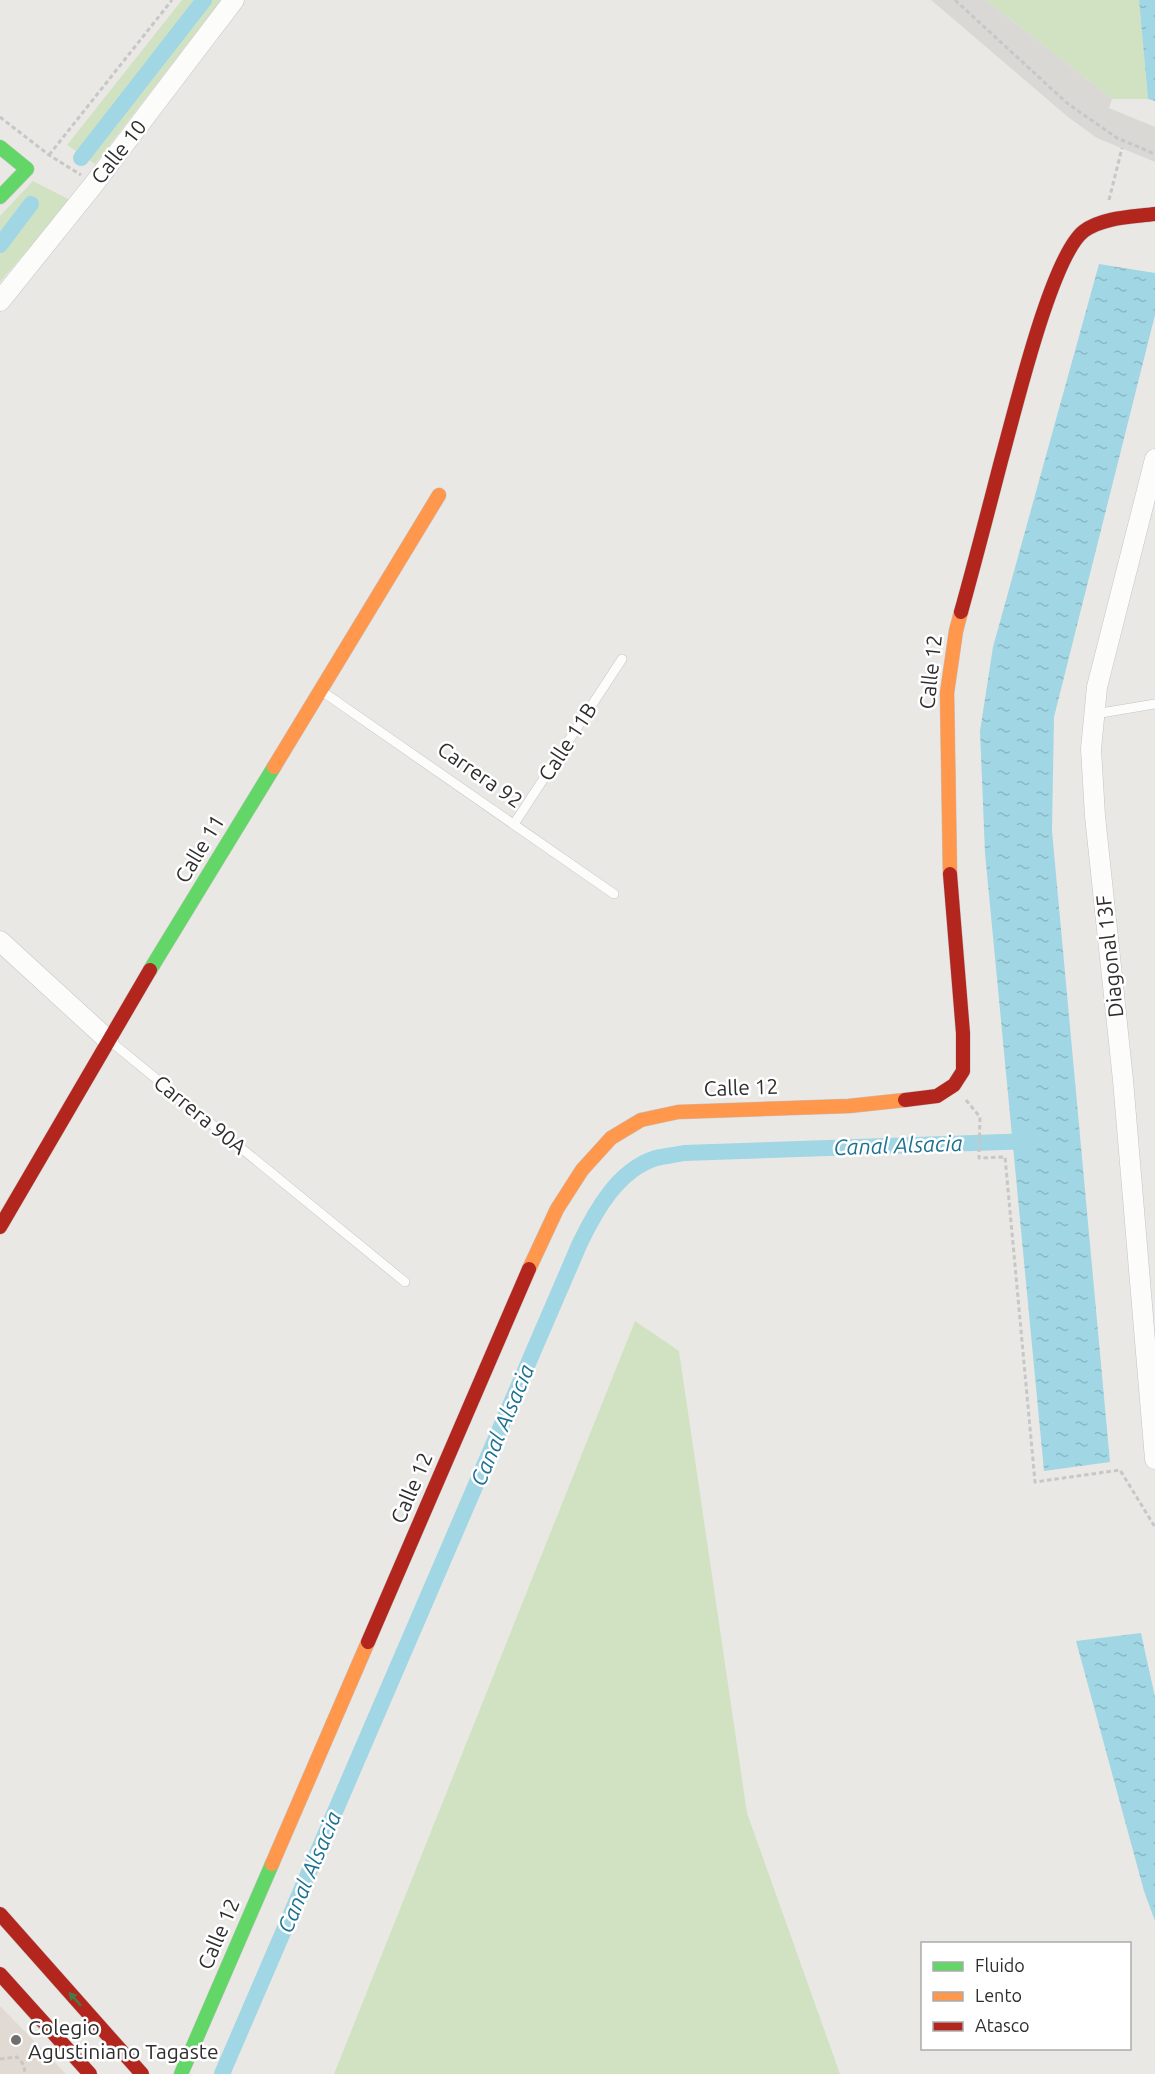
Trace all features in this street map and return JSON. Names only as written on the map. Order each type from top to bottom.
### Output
[{"type":"street","name":"Calle 10","points":[[0,301],[94,184],[234,0]]},
{"type":"street","points":[[0,147],[27,168],[0,197]]},
{"type":"street","name":"Calle 12","points":[[182,2074],[533,1259],[557,1209],[582,1170],[611,1138],[641,1120],[678,1112],[849,1106],[937,1096],[954,1085],[963,1071],[963,1033],[948,856],[947,693],[956,631],[1020,392],[1050,293],[1070,249],[1084,231],[1103,222],[1155,214]]},
{"type":"street","name":"Diagonal 13F","points":[[1155,459],[1097,687],[1092,749],[1095,816],[1123,1080],[1155,1459]]},
{"type":"street","name":"Calle 11","points":[[0,1227],[108,1040],[439,495]]},
{"type":"street","name":"Carrera 90A","points":[[0,941],[108,1040]]},
{"type":"street","points":[[0,1914],[142,2074]]},
{"type":"street","points":[[0,1974],[90,2074]]},
{"type":"lane","name":"Calle 11B","points":[[514,824],[622,659]]},
{"type":"lane","name":"Carrera 92","points":[[321,690],[614,894]]},
{"type":"lane","points":[[1095,714],[1155,704]]},
{"type":"lane","name":"Carrera 90A","points":[[108,1040],[405,1282]]},
{"type":"path","points":[[49,155],[172,0]]},
{"type":"path","points":[[955,0],[1067,103],[1117,138],[1155,154]]},
{"type":"path","points":[[0,117],[49,155],[94,184]]},
{"type":"path","points":[[1103,222],[1122,148]]},
{"type":"path","points":[[980,1116],[979,1158],[1005,1158],[1035,1482],[1120,1470],[1155,1527]]},
{"type":"path","points":[[0,2059],[16,2057],[24,2065],[26,2074]]},
{"type":"shaded area","points":[[931,0],[986,0],[1112,99],[1109,108],[1155,127],[1155,162],[1097,138],[1068,117]]},
{"type":"shaded area","name":"Colegio Agustiniano Tagaste","points":[[0,2006],[66,2074],[0,2074]]},
{"type":"green space","points":[[182,0],[221,0],[95,164],[67,145]]},
{"type":"green space","points":[[986,0],[1139,0],[1148,99],[1112,99]]},
{"type":"green space","points":[[33,181],[70,200],[0,282],[0,216]]},
{"type":"green space","points":[[635,1321],[679,1351],[747,1813],[840,2074],[334,2074]]},
{"type":"water","points":[[1139,0],[1155,0],[1155,101],[1148,99]]},
{"type":"water","points":[[1099,264],[1155,273],[1155,315],[1054,717],[1052,831],[1110,1462],[1044,1471],[985,853],[980,731],[993,647]]},
{"type":"water","points":[[1141,1633],[1155,1697],[1155,1921],[1144,1891],[1076,1641]]},
{"type":"waterway","points":[[81,158],[204,0]]},
{"type":"waterway","points":[[0,245],[31,204]]},
{"type":"waterway","name":"Canal Alsacia","points":[[222,2074],[580,1243],[593,1217],[619,1181],[642,1164],[656,1158],[684,1153],[1034,1141]]},
{"type":"traffic: fast","points":[[0,147],[27,169],[0,197]]},
{"type":"traffic: fast","points":[[150,970],[274,767]]},
{"type":"traffic: fast","points":[[181,2074],[272,1864]]},
{"type":"traffic: slow","points":[[274,767],[439,495]]},
{"type":"traffic: slow","points":[[950,874],[947,693],[961,612]]},
{"type":"traffic: slow","points":[[529,1269],[557,1209],[582,1170],[611,1138],[641,1120],[678,1112],[849,1106],[905,1100]]},
{"type":"traffic: slow","points":[[272,1864],[368,1642]]},
{"type":"traffic: jam","points":[[961,612],[1035,338],[1059,271],[1071,246],[1084,231],[1092,226],[1118,218],[1155,214]]},
{"type":"traffic: jam","points":[[905,1100],[937,1096],[954,1085],[963,1071],[963,1033],[950,874]]},
{"type":"traffic: jam","points":[[0,1227],[150,970]]},
{"type":"traffic: jam","points":[[368,1642],[529,1269]]},
{"type":"traffic: jam","points":[[0,1914],[142,2074]]},
{"type":"traffic: jam","points":[[0,1974],[90,2074]]},
{"type":"place","name":"Colegio Agustiniano Tagaste","points":[[16,2040]]}]
